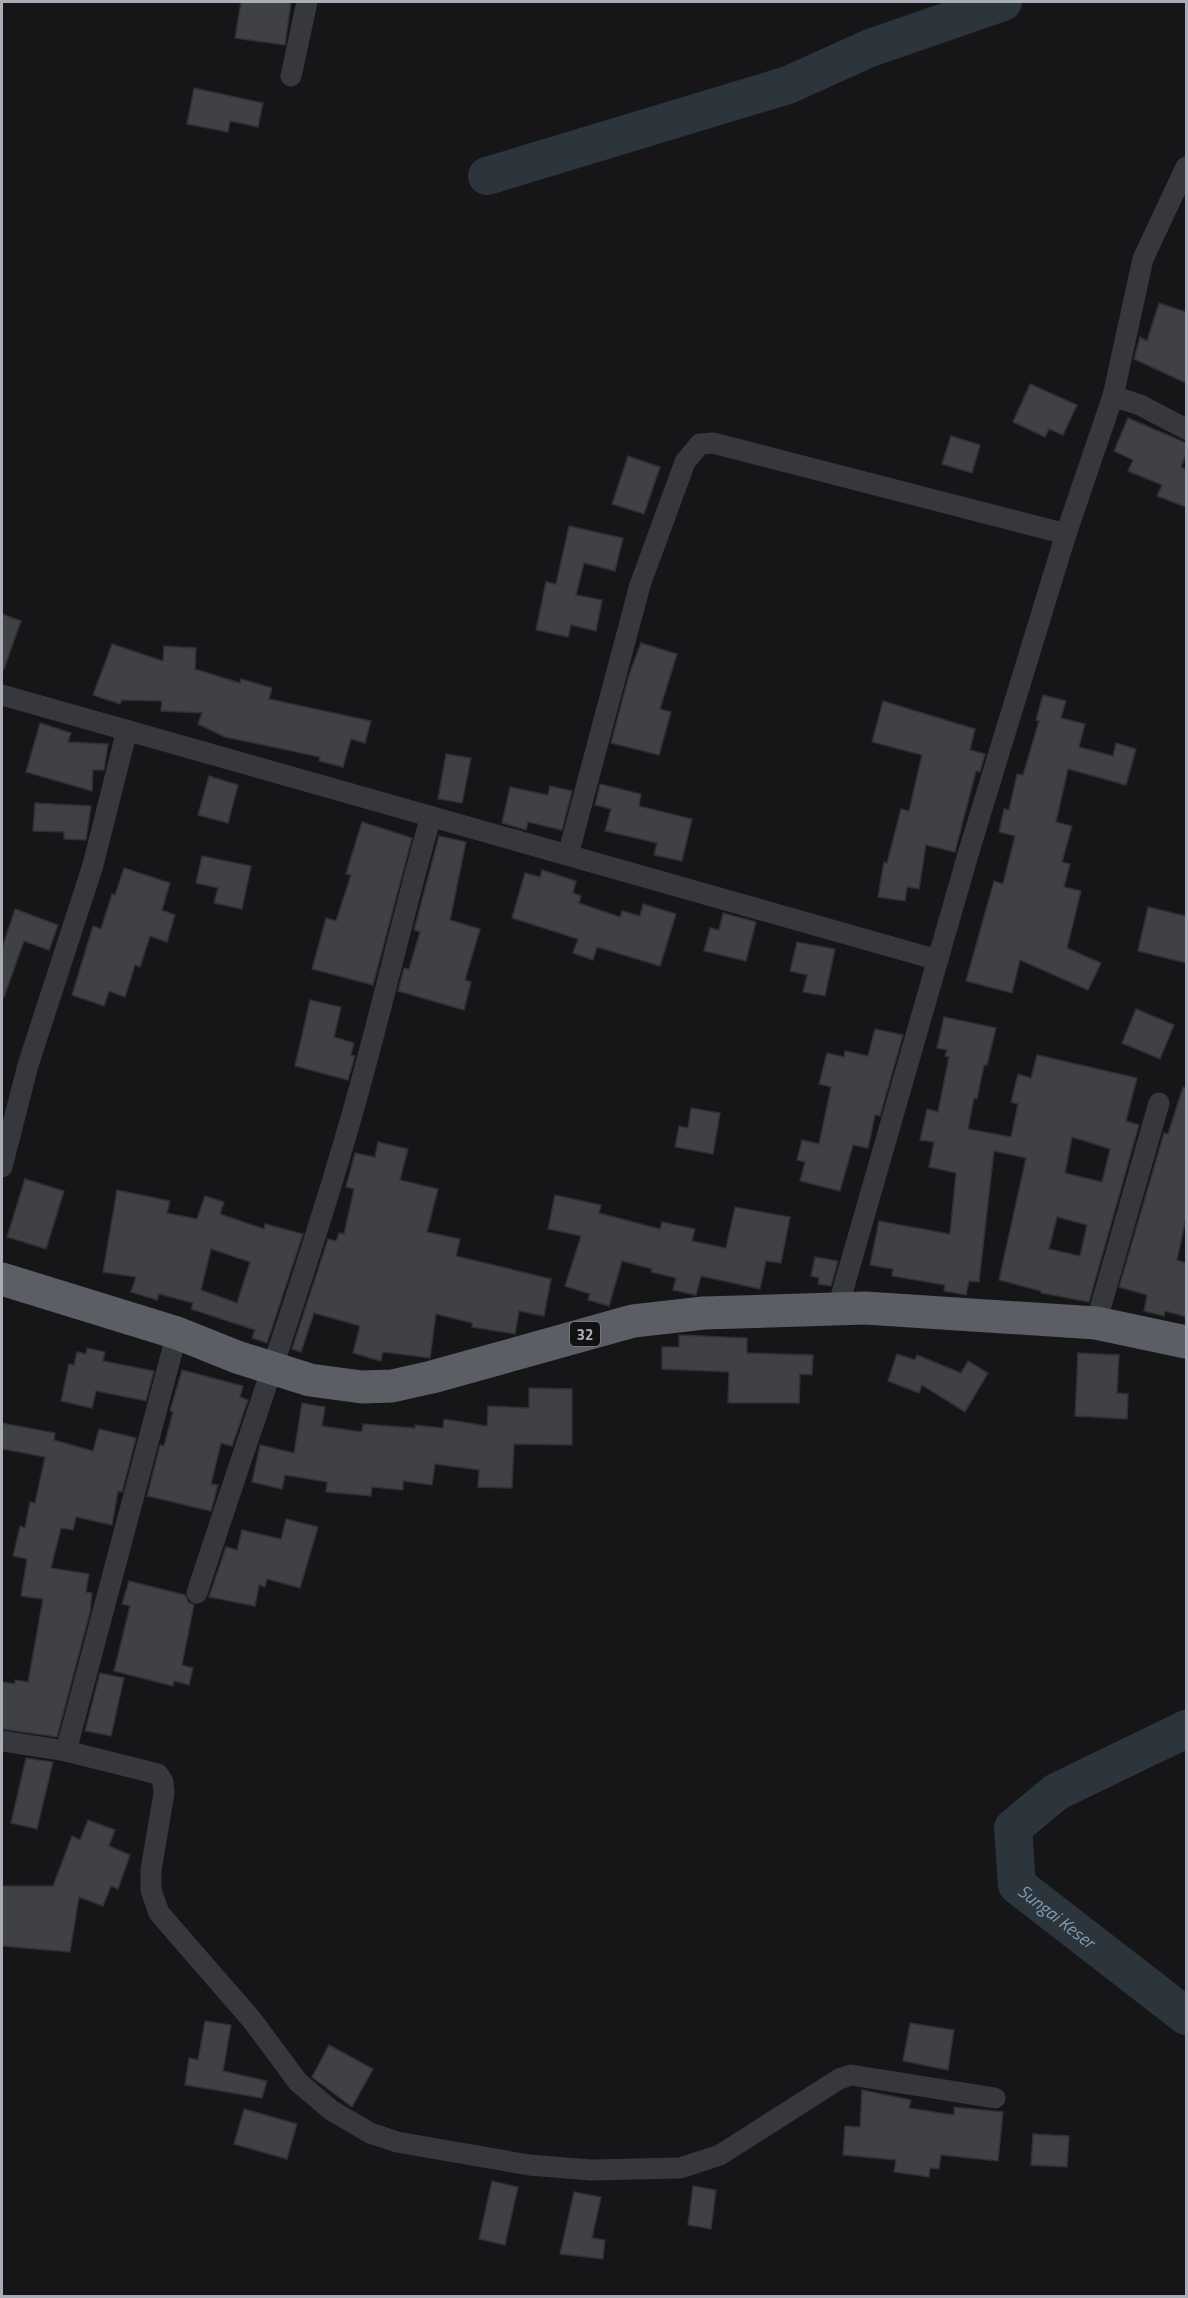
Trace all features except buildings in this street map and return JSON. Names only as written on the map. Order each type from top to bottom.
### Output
[{"type":"highway","name":"32","points":[[2,1279],[177,1333],[270,1368],[310,1380],[362,1387],[392,1386],[633,1321],[704,1313],[838,1307],[1096,1323],[1186,1342]]},
{"type":"street","points":[[291,76],[307,2]]},
{"type":"street","points":[[838,1307],[969,851],[1066,534],[1113,396],[1143,259],[1186,167]]},
{"type":"street","points":[[1113,396],[1140,405],[1186,429]]},
{"type":"street","points":[[568,855],[640,585],[684,462],[700,444],[713,443],[1066,534]]},
{"type":"street","points":[[2,695],[938,960]]},
{"type":"street","points":[[2,1167],[28,1065],[93,865],[128,730]]},
{"type":"street","points":[[197,1593],[346,1134],[381,1013],[407,901],[431,816]]},
{"type":"street","points":[[1096,1323],[1159,1103]]},
{"type":"street","points":[[66,1751],[177,1333]]},
{"type":"street","points":[[2,1741],[66,1751],[158,1774],[163,1782],[164,1793],[151,1870],[151,1890],[159,1913],[252,2020],[297,2082],[331,2110],[370,2133],[397,2142],[529,2165],[591,2170],[680,2168],[720,2155],[839,2079],[851,2075],[995,2098]]},
{"type":"waterway","points":[[487,176],[788,85],[870,48],[1003,2]]},
{"type":"waterway","name":"Sungai Keser","points":[[1186,1729],[1056,1792],[1013,1828],[1017,1885],[1186,2016]]}]
